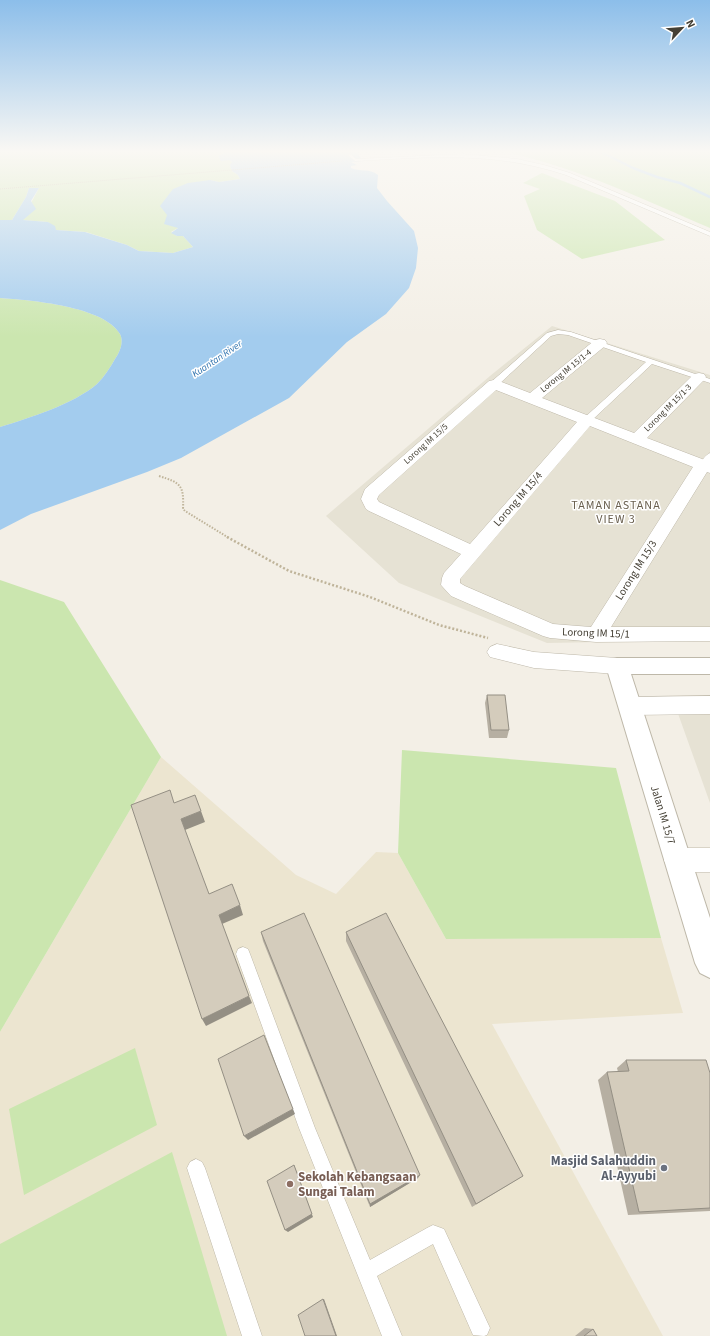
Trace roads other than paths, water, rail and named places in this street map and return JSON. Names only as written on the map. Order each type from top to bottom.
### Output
[{"type":"street","name":"Lorong IM 15/1-4","points":[[532,399],[600,343]]},
{"type":"street","name":"Lorong IM 15/1-3","points":[[637,439],[705,379]]},
{"type":"street","points":[[494,384],[637,439],[708,463]]},
{"type":"street","name":"Lorong IM 15/5","points":[[473,552],[375,507],[370,502],[371,493],[494,384]]},
{"type":"street","name":"Lorong IM 15/4","points":[[451,578],[587,420]]},
{"type":"street","name":"Lorong IM 15/3","points":[[596,635],[708,463]]},
{"type":"street","name":"Lorong IM 15/1","points":[[451,578],[452,584],[458,591],[550,631],[596,635],[710,634]]},
{"type":"street","points":[[496,652],[534,660],[617,666],[710,666]]},
{"type":"street","name":"Jalan IM 15/7","points":[[617,666],[710,963]]},
{"type":"street","points":[[630,706],[710,705]]},
{"type":"street","points":[[677,860],[710,860]]},
{"type":"lane","points":[[658,212],[710,234]]},
{"type":"lane","points":[[494,384],[549,334],[558,332],[569,333],[705,379]]},
{"type":"lane","points":[[587,420],[651,361]]},
{"type":"lane","points":[[243,954],[307,1128],[392,1336]]},
{"type":"lane","points":[[196,1168],[252,1336]]},
{"type":"lane","points":[[366,1272],[433,1234],[438,1235],[480,1328]]},
{"type":"water","name":"Kuantan River","points":[[17,212],[32,212],[23,220],[48,222],[55,226],[56,230],[85,232],[127,245],[139,251],[173,253],[193,247],[183,236],[177,236],[171,233],[178,228],[164,224],[167,215],[165,212],[397,212],[414,231],[418,248],[416,268],[409,288],[386,314],[347,342],[289,398],[181,458],[147,472],[31,514],[0,530],[0,427],[51,410],[76,398],[97,384],[109,369],[121,347],[122,340],[120,334],[111,324],[99,317],[83,311],[46,303],[0,298],[0,220],[12,220]]},
{"type":"place","name":"Masjid Salahuddin Al-Ayyubi","points":[[664,1168]]},
{"type":"place","name":"Sekolah Kebangsaan Sungai Talam","points":[[290,1184]]},
{"type":"district","name":"TAMAN ASTANA VIEW 3","points":[[616,512]]}]
